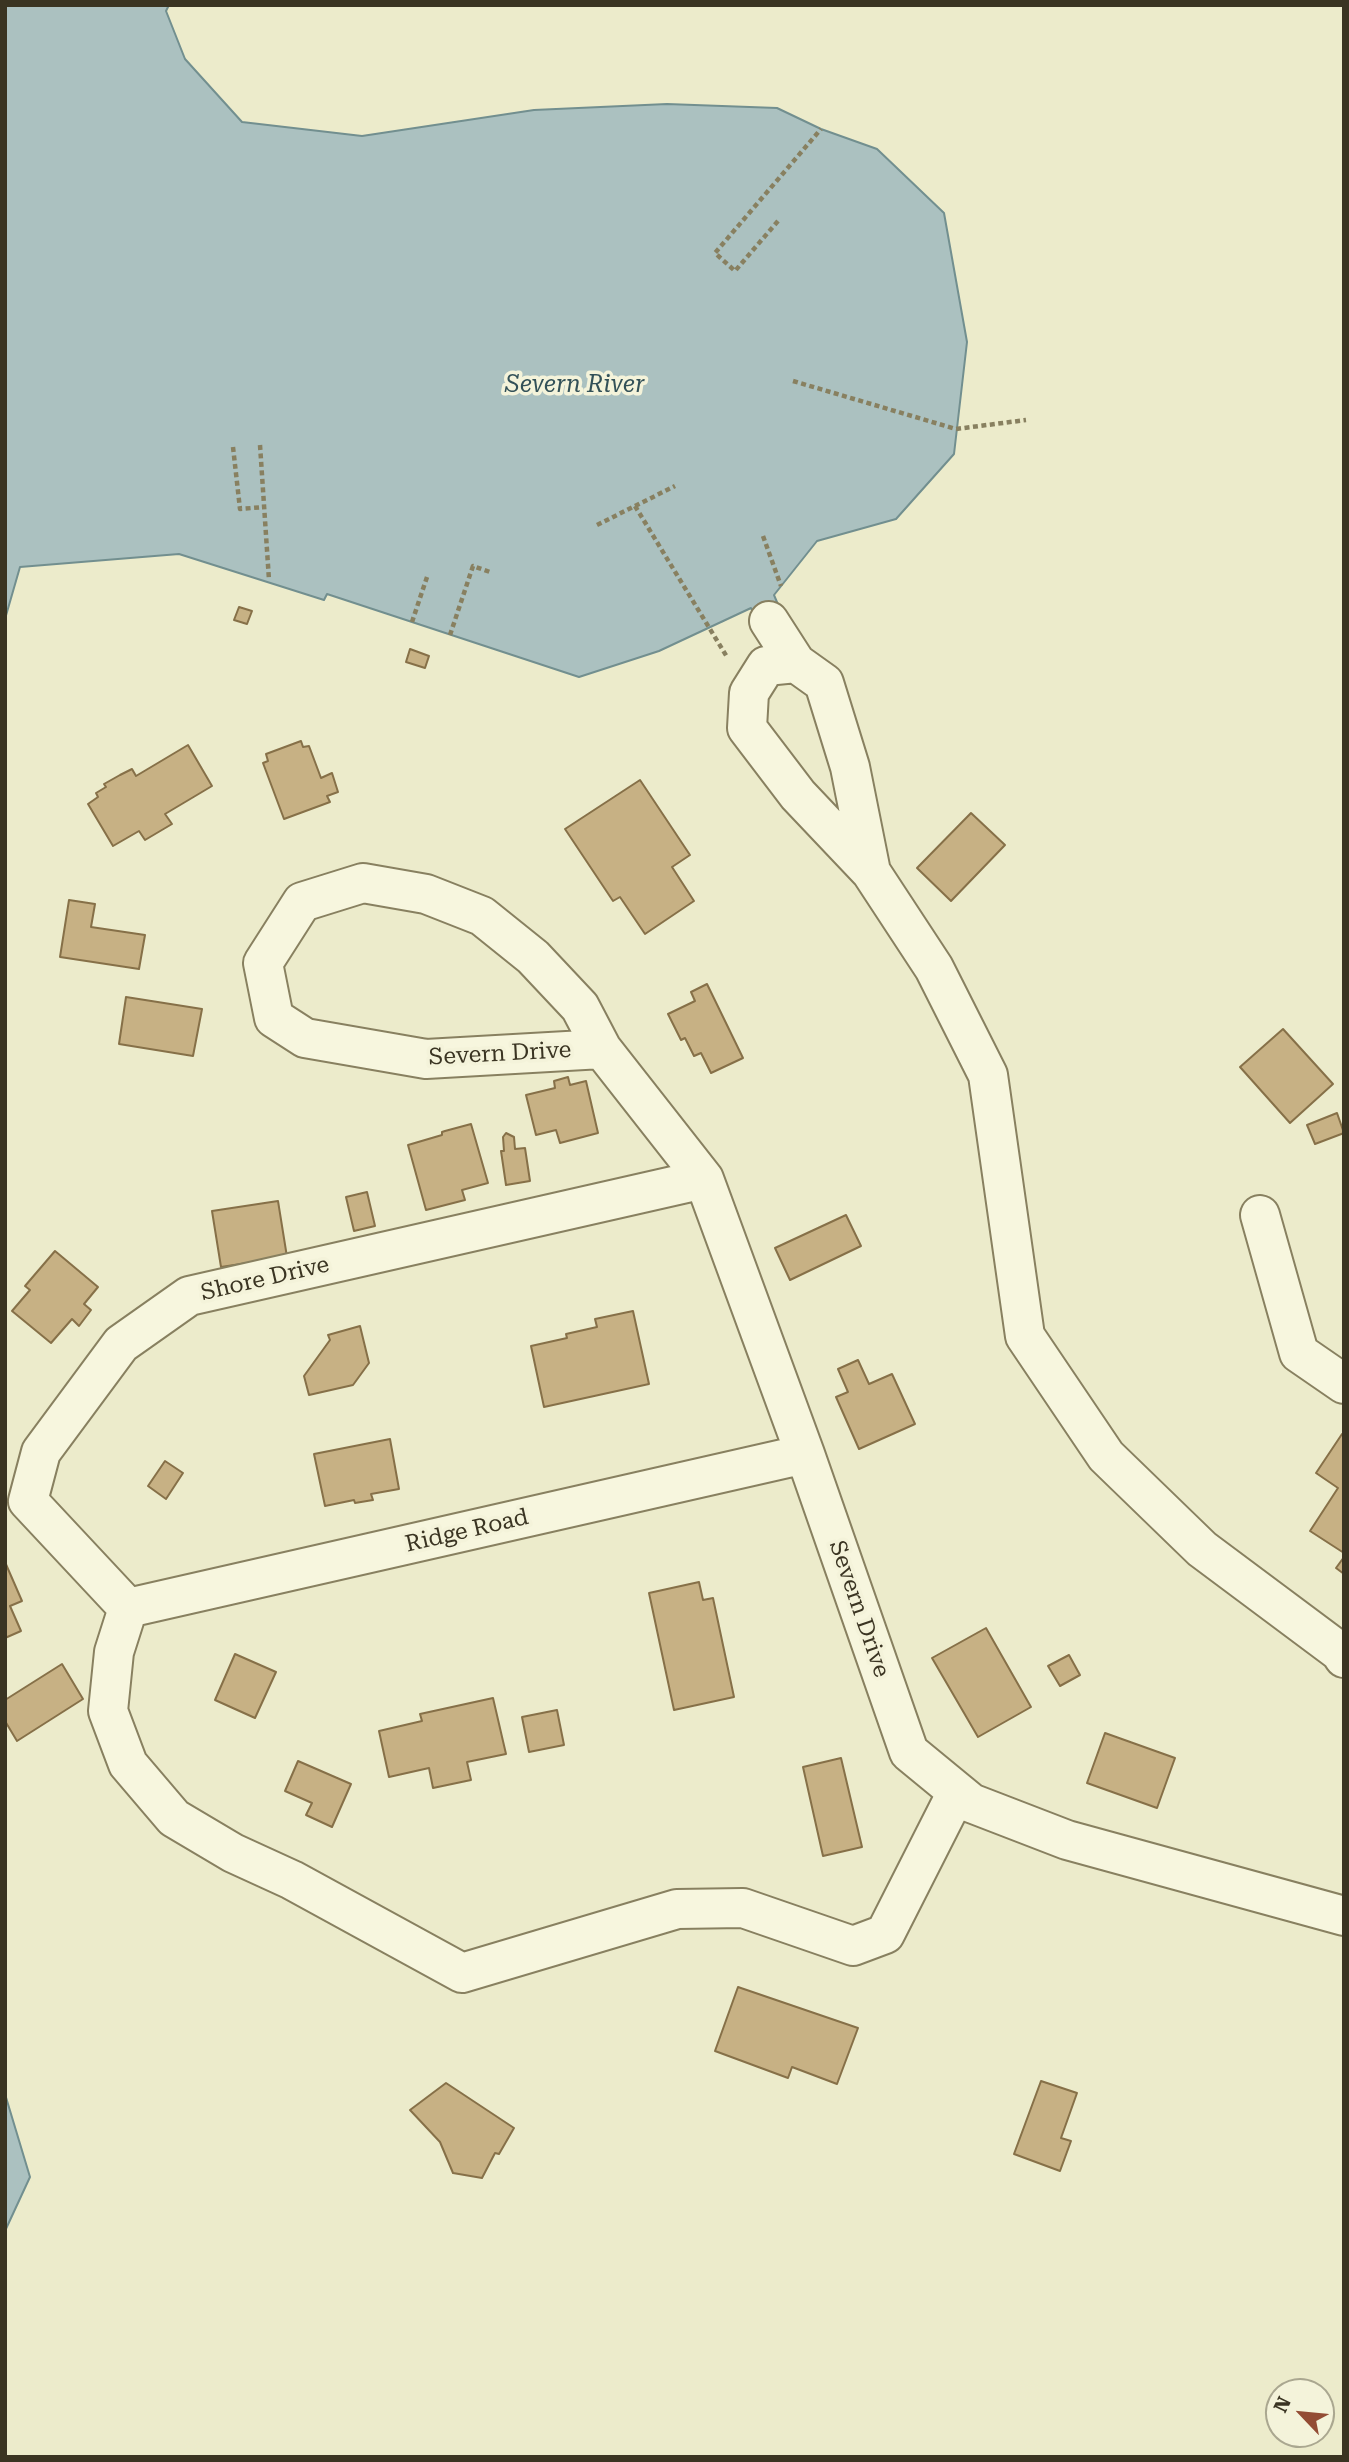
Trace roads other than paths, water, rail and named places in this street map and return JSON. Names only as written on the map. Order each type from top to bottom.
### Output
[{"type":"street","points":[[775,604],[796,663],[824,683],[850,767],[871,872]]},
{"type":"street","points":[[796,663],[766,666],[749,693],[747,728],[798,795],[871,872],[934,968],[988,1074],[1025,1336],[1106,1455],[1202,1549],[1340,1652],[1344,1658]]},
{"type":"street","name":"Severn Drive","points":[[602,1049],[426,1059],[305,1038],[274,1018],[263,963],[302,902],[363,883],[426,894],[482,916],[533,957],[580,1007],[602,1049],[704,1179],[806,1454],[909,1752],[971,1803],[1067,1840],[1344,1916]]},
{"type":"street","name":"Shore Drive","points":[[128,1608],[28,1502],[41,1451],[121,1344],[188,1296],[704,1179]]},
{"type":"street","points":[[1260,1215],[1299,1353],[1344,1384]]},
{"type":"street","name":"Ridge Road","points":[[128,1608],[806,1454]]},
{"type":"street","points":[[128,1608],[114,1652],[108,1711],[128,1764],[174,1818],[233,1853],[292,1880],[462,1973],[677,1909],[743,1908],[853,1946],[885,1934],[957,1792]]},
{"type":"water","name":"Severn River","points":[[5,5],[169,5],[166,11],[185,59],[242,122],[362,136],[534,110],[667,104],[777,108],[821,129],[877,149],[944,213],[967,342],[954,454],[896,519],[817,541],[774,595],[782,614],[757,623],[751,608],[659,651],[579,677],[327,594],[324,600],[179,554],[20,567],[5,619]]},
{"type":"water","points":[[5,2094],[30,2177],[5,2231]]}]
